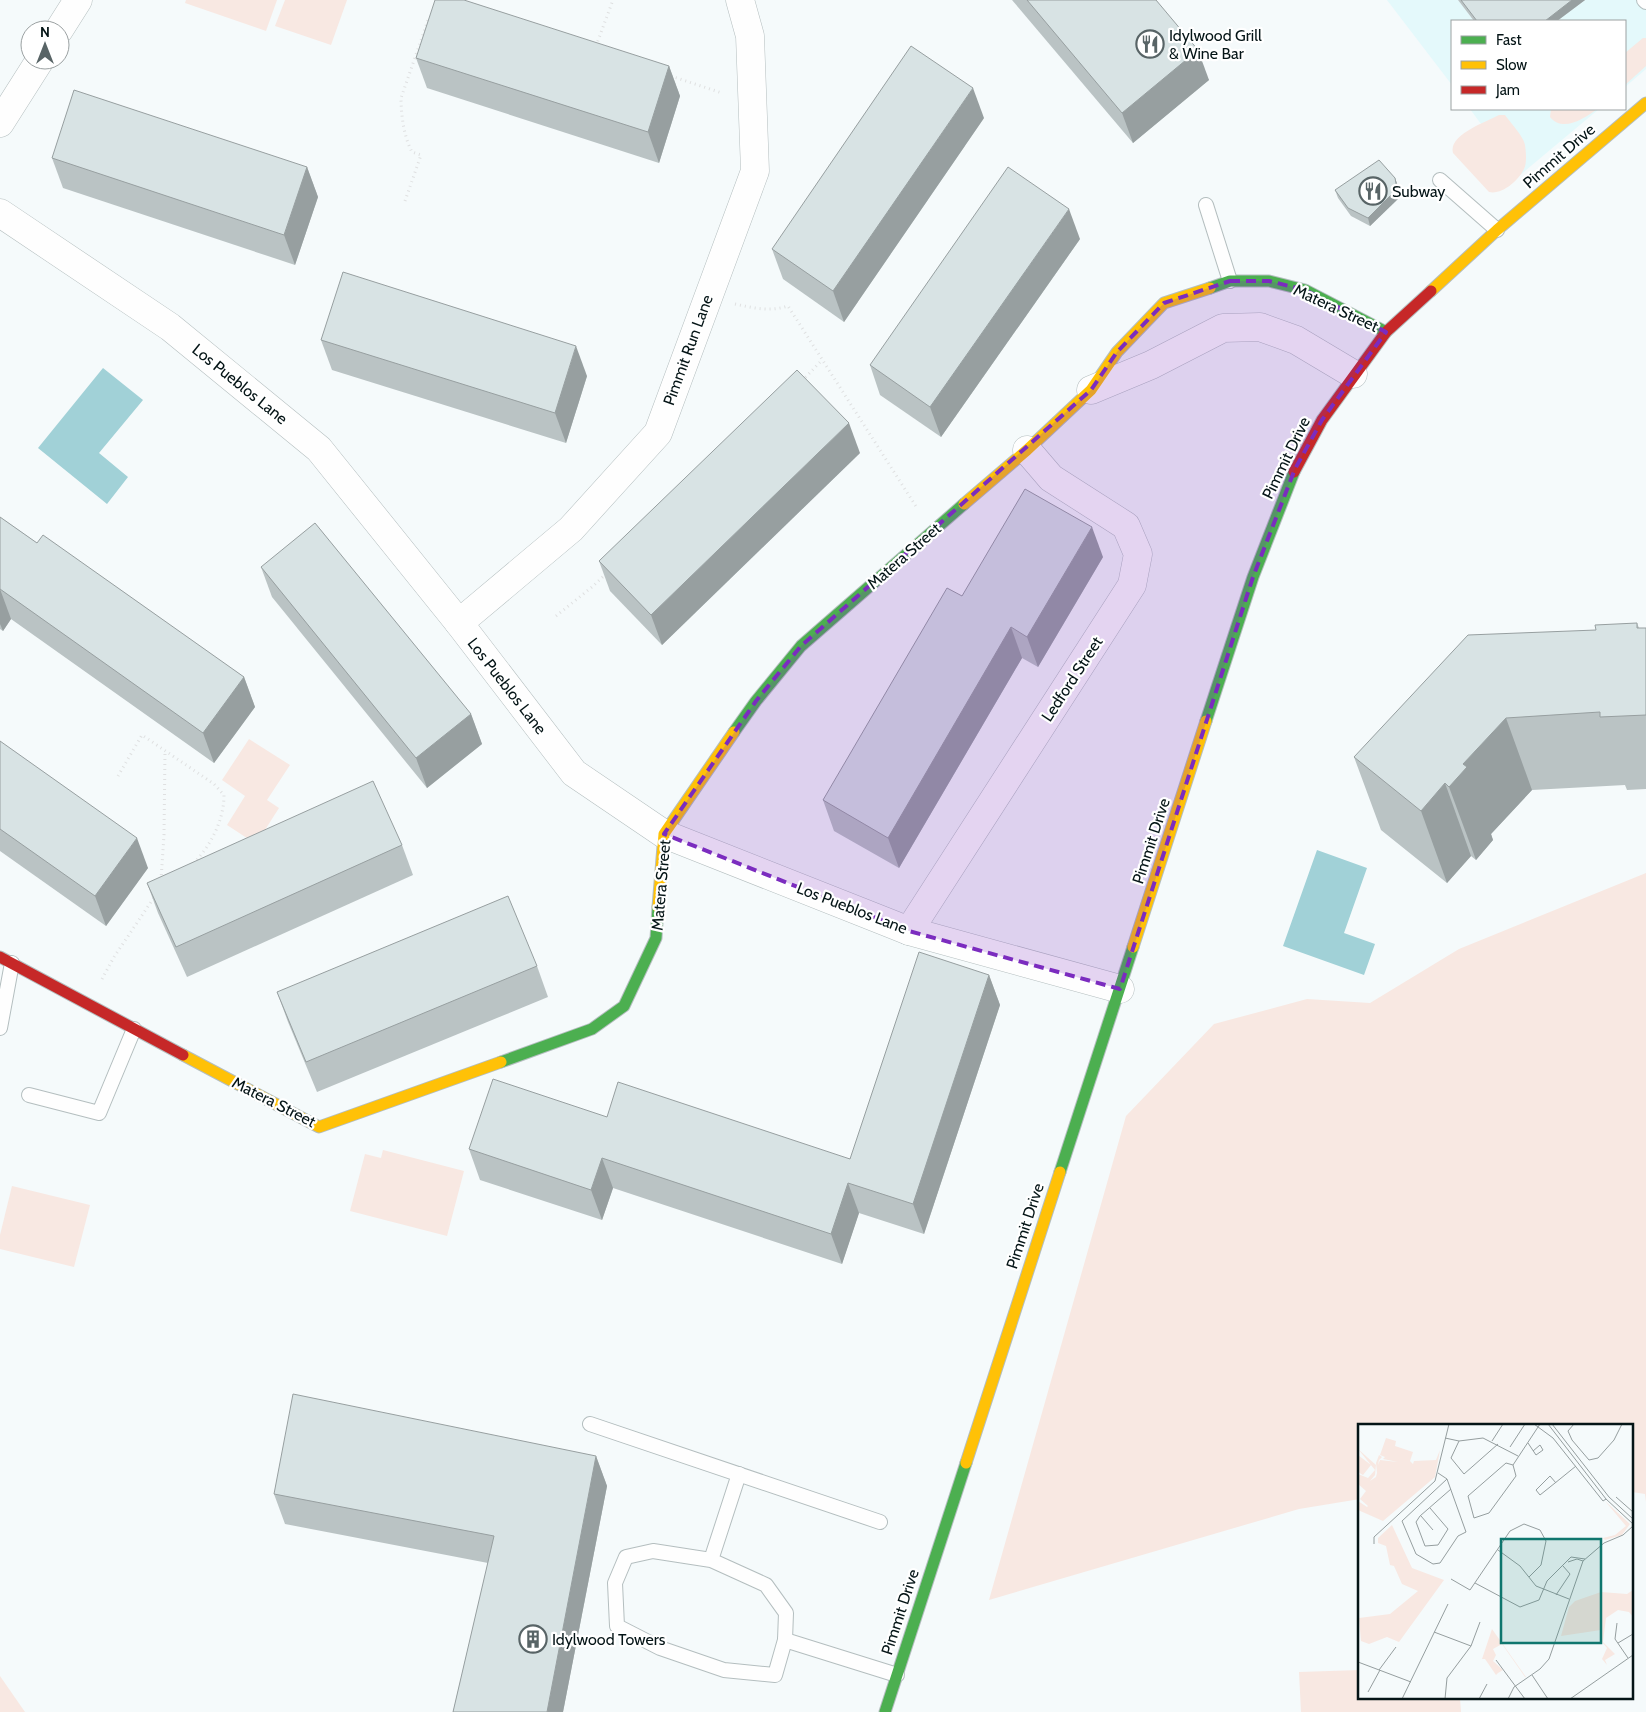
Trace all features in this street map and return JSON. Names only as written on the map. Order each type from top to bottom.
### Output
[{"type":"street","points":[[65,20],[78,0]]},
{"type":"street","name":"Pimmit Run Lane","points":[[459,623],[571,529],[658,433],[755,171],[750,36],[740,0]]},
{"type":"street","points":[[0,123],[34,70]]},
{"type":"street","name":"Pimmit Drive","points":[[885,1712],[1253,577],[1295,469],[1322,420],[1386,332],[1497,230],[1646,103]]},
{"type":"street","name":"Los Pueblos Lane","points":[[0,213],[170,326],[319,449],[459,623],[574,773],[664,834],[909,931],[1120,988]]},
{"type":"street","name":"Matera Street","points":[[6,960],[319,1127],[592,1029],[624,1006],[656,938],[664,834],[756,701],[801,646],[1028,450],[1091,390],[1117,352],[1164,304],[1230,281],[1269,281],[1304,290],[1386,332]]},
{"type":"street","name":"Matera Street","points":[[1091,390],[1151,365],[1223,328],[1260,326],[1296,340],[1354,374]]},
{"type":"street","name":"Ledford Street","points":[[909,931],[1132,585],[1138,554],[1126,526],[1051,478],[1028,450]]},
{"type":"lane","points":[[1440,180],[1497,230]]},
{"type":"lane","points":[[1206,205],[1230,281]]},
{"type":"lane","points":[[0,1028],[6,960]]},
{"type":"lane","points":[[29,1095],[99,1113],[134,1029]]},
{"type":"lane","points":[[590,1424],[880,1522]]},
{"type":"lane","points":[[711,1560],[739,1474]]},
{"type":"lane","points":[[653,1551],[711,1560],[766,1585],[786,1613],[785,1640],[775,1675],[724,1670],[660,1648],[617,1626],[615,1583],[626,1557],[653,1551]]},
{"type":"lane","points":[[785,1640],[897,1675]]},
{"type":"path","points":[[594,51],[612,0]]},
{"type":"path","points":[[405,201],[421,155],[412,152],[409,146],[401,98],[432,9]]},
{"type":"path","points":[[670,76],[736,97],[752,97]]},
{"type":"path","points":[[708,298],[759,309],[777,310],[788,306],[905,488],[931,533]]},
{"type":"path","points":[[802,381],[822,360]]},
{"type":"path","points":[[556,616],[592,587],[613,566]]},
{"type":"path","points":[[118,776],[142,735],[214,784],[224,795],[224,806],[216,830],[206,850],[192,866]]},
{"type":"path","points":[[160,881],[164,835],[165,750]]},
{"type":"path","points":[[88,1004],[114,957],[147,906],[160,890]]},
{"type":"highlighted area","points":[[1230,281],[1269,281],[1305,290],[1386,332],[1322,420],[1295,469],[1253,577],[1120,989],[909,931],[664,834],[756,701],[801,646],[1091,390],[1117,352],[1164,303]]},
{"type":"shaded area","points":[[186,0],[277,0],[266,31],[185,3]]},
{"type":"shaded area","points":[[285,0],[347,0],[331,45],[275,26]]},
{"type":"shaded area","points":[[1387,0],[1458,0],[1473,20],[1451,20],[1451,84]]},
{"type":"shaded area","points":[[1585,0],[1646,0],[1646,69],[1626,86],[1626,20],[1558,20]]},
{"type":"shaded area","points":[[1643,38],[1646,38],[1646,66],[1626,84],[1626,52]]},
{"type":"shaded area","points":[[1471,110],[1598,110],[1519,176]]},
{"type":"shaded area","points":[[1551,110],[1595,110],[1580,120],[1567,124],[1555,122],[1550,117]]},
{"type":"shaded area","points":[[1499,115],[1505,115],[1522,138],[1525,145],[1526,164],[1521,174],[1509,186],[1499,191],[1489,192],[1453,153],[1453,146],[1456,140],[1469,130]]},
{"type":"shaded area","points":[[249,739],[290,765],[267,800],[279,808],[256,844],[227,825],[245,796],[222,780]]},
{"type":"shaded area","points":[[1646,873],[1646,1502],[1645,1494],[1634,1492],[1634,1424],[1358,1424],[1358,1499],[1299,1509],[989,1600],[1126,1116],[1214,1024],[1307,999],[1370,1003],[1459,949]]},
{"type":"shaded area","points":[[383,1150],[464,1171],[447,1236],[350,1211],[365,1154],[381,1158]]},
{"type":"shaded area","points":[[12,1186],[90,1205],[74,1267],[0,1249],[0,1235]]},
{"type":"shaded area","points":[[1358,1670],[1358,1700],[1460,1700],[1461,1712],[1301,1712],[1299,1672]]},
{"type":"shaded area","points":[[0,1676],[25,1712],[0,1712]]},
{"type":"water","points":[[103,368],[143,400],[99,453],[128,477],[107,504],[38,448]]},
{"type":"water","points":[[1317,850],[1367,868],[1344,933],[1375,944],[1364,975],[1283,946]]},
{"type":"building","points":[[435,0],[464,0],[669,66],[648,132],[416,58]]},
{"type":"building","points":[[1027,0],[1156,0],[1198,50],[1122,113]]},
{"type":"building","points":[[1461,0],[1572,0],[1546,20],[1476,20]]},
{"type":"building","points":[[911,46],[973,88],[833,291],[772,249]]},
{"type":"building","points":[[74,90],[307,167],[284,235],[52,158]]},
{"type":"building","name":"Subway","points":[[1379,160],[1395,178],[1397,189],[1368,218],[1348,208],[1335,190]]},
{"type":"building","points":[[1008,167],[1069,209],[930,407],[870,365]]},
{"type":"building","points":[[343,272],[576,346],[555,413],[321,340]]},
{"type":"building","points":[[797,370],[849,423],[651,615],[599,561]]},
{"type":"building","points":[[1025,489],[1092,527],[1027,637],[1011,627],[888,838],[823,800],[947,588],[962,596]]},
{"type":"building","points":[[0,517],[37,543],[43,535],[244,677],[203,733],[0,589]]},
{"type":"building","points":[[315,523],[471,714],[416,758],[261,567]]},
{"type":"building","points":[[1637,623],[1637,628],[1646,628],[1646,715],[1600,717],[1600,712],[1506,718],[1463,764],[1467,767],[1449,787],[1445,783],[1421,811],[1354,757],[1468,635],[1596,630],[1595,625]]},
{"type":"building","points":[[0,741],[137,838],[95,896],[0,829]]},
{"type":"building","points":[[373,781],[402,845],[176,947],[147,883]]},
{"type":"building","points":[[508,896],[537,966],[306,1062],[277,992]]},
{"type":"building","points":[[919,952],[989,975],[913,1204],[848,1183],[831,1234],[602,1158],[591,1190],[469,1149],[493,1079],[607,1117],[618,1082],[850,1159]]},
{"type":"building","name":"Idylwood Towers","points":[[293,1394],[596,1456],[547,1712],[453,1712],[494,1536],[274,1494]]},
{"type":"traffic: fast","points":[[1210,288],[1230,281],[1269,281],[1305,290],[1386,332]]},
{"type":"traffic: fast","points":[[1206,721],[1253,577],[1294,472]]},
{"type":"traffic: fast","points":[[734,732],[756,701],[801,646],[964,504]]},
{"type":"traffic: fast","points":[[501,1062],[592,1029],[624,1006],[656,938],[658,907]]},
{"type":"traffic: fast","points":[[1060,1172],[1133,947]]},
{"type":"traffic: fast","points":[[885,1712],[966,1463]]},
{"type":"traffic: slow","points":[[1431,291],[1497,230],[1646,103]]},
{"type":"traffic: slow","points":[[964,504],[1027,450],[1091,390],[1117,352],[1164,303],[1210,288]]},
{"type":"traffic: slow","points":[[1133,947],[1206,721]]},
{"type":"traffic: slow","points":[[658,907],[664,834],[734,732]]},
{"type":"traffic: slow","points":[[183,1055],[319,1127],[501,1062]]},
{"type":"traffic: slow","points":[[966,1463],[1060,1172]]},
{"type":"traffic: jam","points":[[1294,472],[1322,420],[1386,332],[1431,291]]},
{"type":"traffic: jam","points":[[0,957],[183,1055]]},
{"type":"place","name":"Idylwood Grill & Wine Bar","points":[[1150,44]]},
{"type":"place","name":"Subway","points":[[1373,191]]},
{"type":"place","name":"Idylwood Towers","points":[[533,1639]]}]
